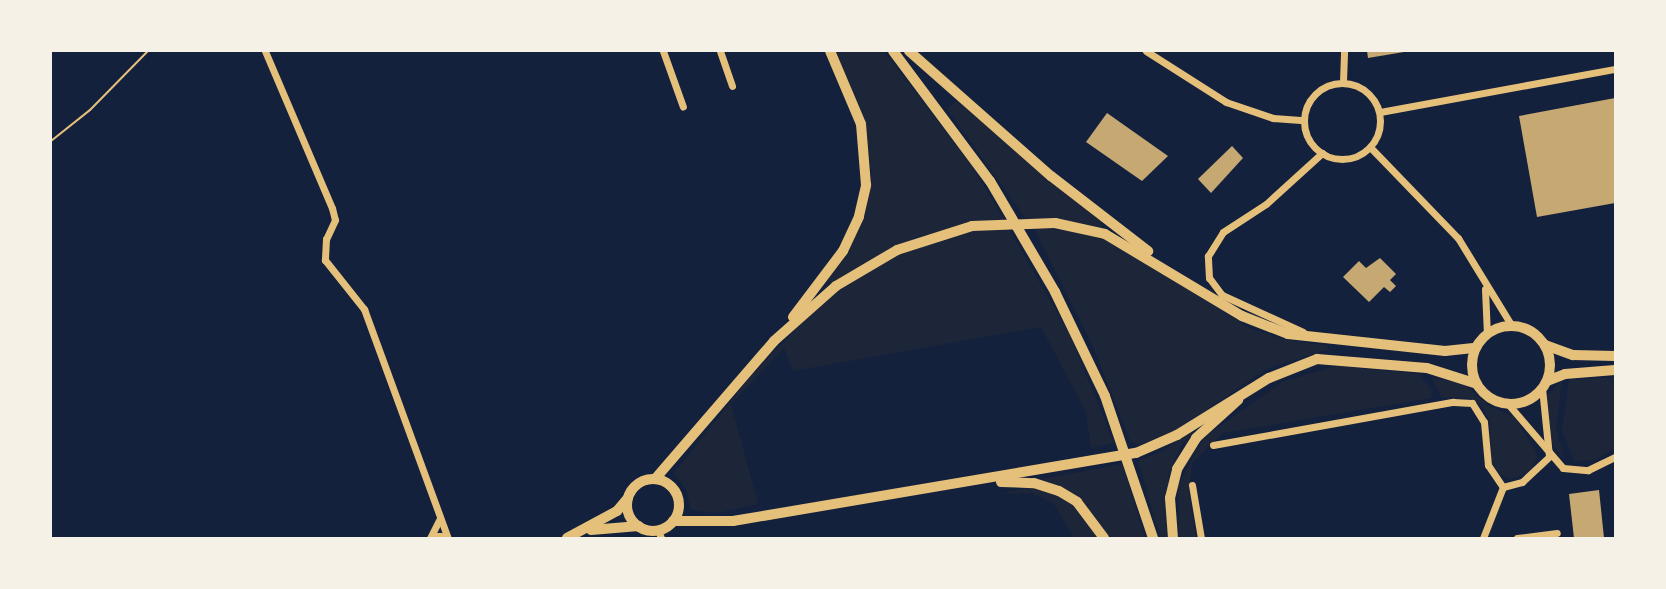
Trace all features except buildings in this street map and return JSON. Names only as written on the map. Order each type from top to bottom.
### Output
[{"type":"main road","points":[[582,534],[617,511],[639,484],[655,479],[774,341],[843,251],[859,216],[866,185],[861,124],[830,51]]},
{"type":"main road","points":[[893,51],[1006,206],[1025,237],[1089,360],[1120,438],[1153,538]]},
{"type":"main road","points":[[909,51],[1051,176],[1212,299]]},
{"type":"main road","points":[[774,341],[836,286],[897,250],[957,229],[995,223],[1055,223],[1105,234],[1212,299],[1271,328],[1323,339],[1445,351],[1476,348]]},
{"type":"main road","points":[[1477,384],[1472,359],[1476,348],[1487,334],[1512,326],[1531,331],[1545,345],[1573,355],[1615,356]]},
{"type":"main road","points":[[1544,385],[1549,357],[1545,345]]},
{"type":"main road","points":[[673,521],[733,521],[1147,450],[1292,367],[1326,358],[1427,368],[1477,384],[1490,398],[1508,404],[1521,403],[1544,385],[1565,374],[1615,370]]},
{"type":"main road","points":[[1173,538],[1170,498],[1177,469],[1196,438],[1245,393]]},
{"type":"main road","points":[[629,497],[630,516],[639,526],[659,534],[673,521],[679,509],[677,495],[668,484],[655,479]]},
{"type":"main road","points":[[960,483],[1024,482],[1052,488],[1077,502],[1104,538]]},
{"type":"main road","points":[[567,538],[639,526]]},
{"type":"main road","points":[[436,538],[446,538]]},
{"type":"street","points":[[265,51],[332,208],[335,220],[326,239],[325,260],[364,309],[446,538]]},
{"type":"street","points":[[663,51],[683,107]]},
{"type":"street","points":[[720,51],[733,86]]},
{"type":"street","points":[[1146,51],[1226,102],[1273,118],[1304,120]]},
{"type":"street","points":[[1343,82],[1344,51]]},
{"type":"street","points":[[1380,112],[1615,69]]},
{"type":"street","points":[[1343,82],[1366,91],[1380,112],[1377,137],[1370,147],[1342,159],[1322,153],[1306,133],[1304,120],[1306,108],[1320,89],[1343,82]]},
{"type":"street","points":[[1370,147],[1447,225],[1512,326]]},
{"type":"street","points":[[1322,153],[1266,204],[1218,236],[1207,264],[1214,287],[1227,299],[1323,339]]},
{"type":"street","points":[[1484,285],[1487,334]]},
{"type":"street","points":[[1544,385],[1549,457]]},
{"type":"street","points":[[1213,445],[1453,402],[1472,403],[1484,422],[1488,465],[1503,487]]},
{"type":"street","points":[[1508,404],[1525,420],[1549,457],[1576,471],[1588,470],[1615,457]]},
{"type":"street","points":[[1503,487],[1522,482],[1549,457]]},
{"type":"street","points":[[1192,485],[1201,538]]},
{"type":"street","points":[[1483,538],[1503,487]]},
{"type":"street","points":[[430,538],[439,520]]},
{"type":"street","points":[[1517,538],[1557,533]]},
{"type":"path","points":[[51,141],[90,110],[148,51]]},
{"type":"shaded area","points":[[835,51],[884,51],[973,168],[1004,220],[916,237],[833,285],[827,279],[859,229],[872,177],[864,122]]},
{"type":"shaded area","points":[[956,101],[1101,220],[1101,229],[1026,219],[947,109]]},
{"type":"shaded area","points":[[1007,226],[1069,333],[1114,443],[1091,448],[1086,412],[1041,327],[793,371],[784,348],[731,404],[758,504],[718,513],[691,510],[686,489],[674,473],[752,375],[807,317],[851,281],[905,250],[971,230]]},
{"type":"shaded area","points":[[1033,227],[1084,233],[1109,241],[1140,256],[1247,327],[1282,339],[1328,346],[1327,350],[1268,368],[1177,430],[1138,445],[1130,441],[1092,344]]},
{"type":"shaded area","points":[[1338,366],[1418,374],[1432,390],[1431,398],[1223,433],[1192,463],[1189,494],[1196,538],[1179,538],[1178,486],[1203,438],[1284,381]]},
{"type":"shaded area","points":[[1432,377],[1465,385],[1489,406],[1514,417],[1536,451],[1537,459],[1527,474],[1511,479],[1498,473],[1491,459],[1490,422],[1481,405],[1469,398],[1441,397]]},
{"type":"shaded area","points":[[1615,377],[1615,448],[1596,460],[1574,461],[1562,430],[1569,380]]},
{"type":"shaded area","points":[[1562,380],[1556,427],[1564,460],[1550,440],[1546,397]]},
{"type":"shaded area","points":[[1202,422],[1181,446],[1168,475],[1169,538],[1160,538],[1138,460],[1161,452]]},
{"type":"shaded area","points":[[1122,464],[1145,538],[1109,538],[1076,496],[1042,479]]},
{"type":"shaded area","points":[[1031,487],[1053,493],[1074,506],[1099,538],[1074,538],[1054,504],[1032,493],[999,494]]}]
